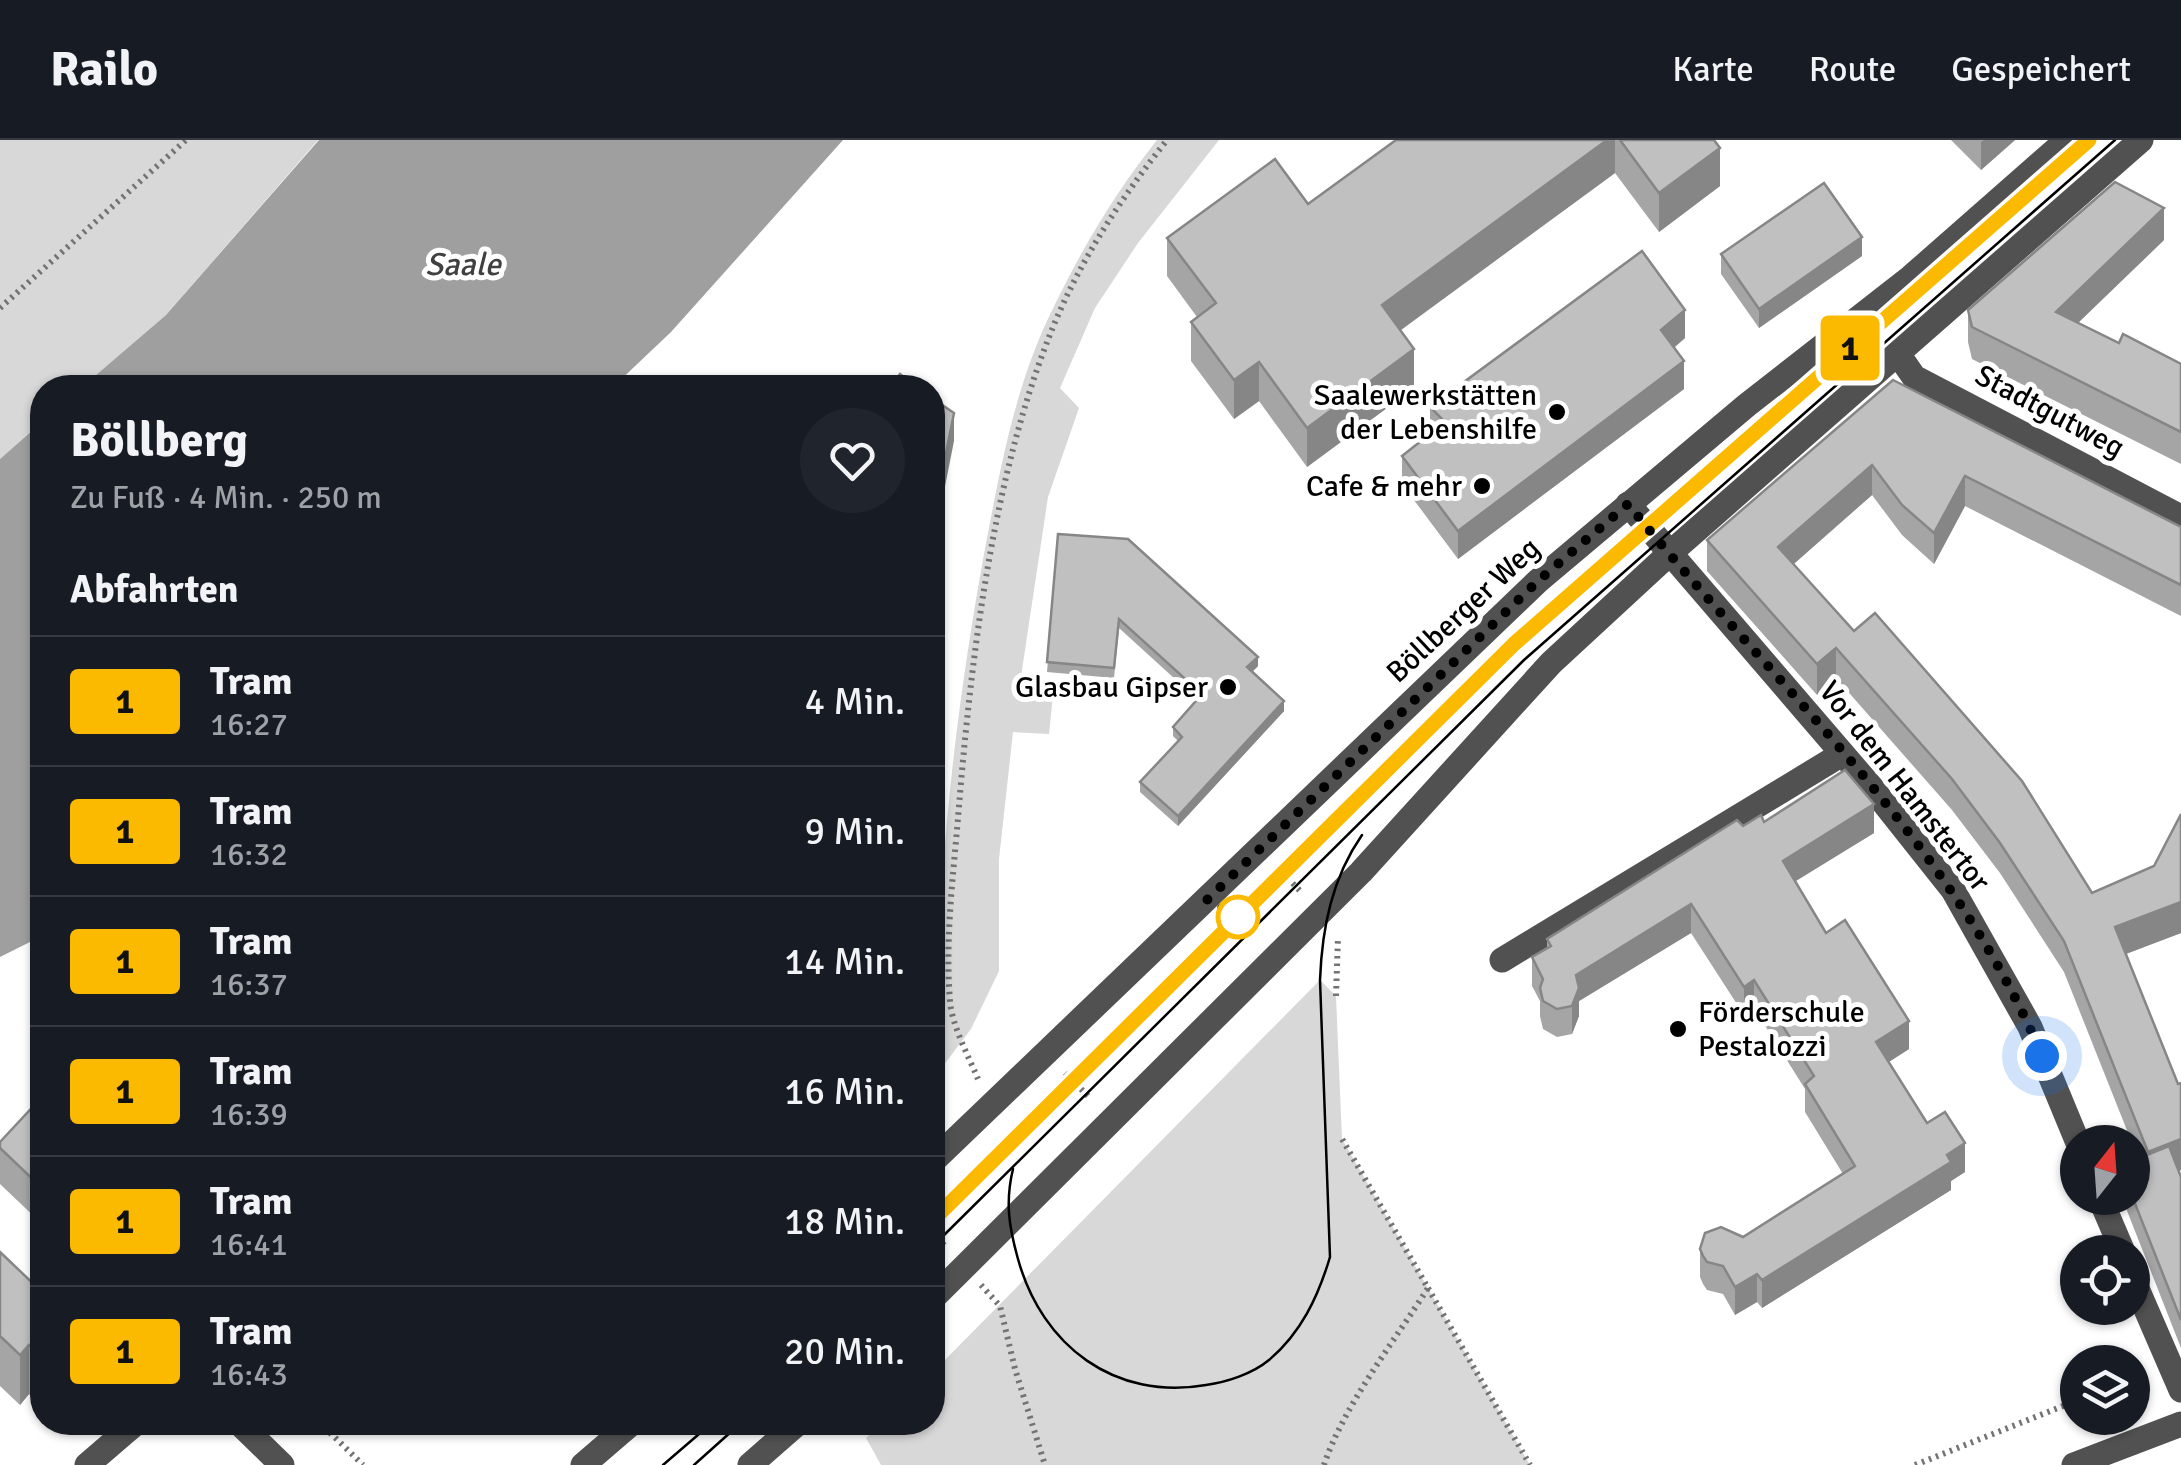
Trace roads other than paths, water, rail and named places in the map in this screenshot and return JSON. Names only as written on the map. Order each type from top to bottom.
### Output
[{"type":"street","name":"Böllberger Weg","points":[[945,1150],[1538,581],[1748,405],[1911,277],[2067,140]]},
{"type":"street","points":[[945,1287],[1362,872],[1551,663],[1669,554],[2141,140]]},
{"type":"street","name":"Stadtgutweg","points":[[1898,354],[1914,377],[2181,517]]},
{"type":"street","name":"Vor dem Hamstertor","points":[[1628,504],[1953,890],[2030,1027],[2071,1125]]},
{"type":"street","points":[[1502,960],[1842,754]]},
{"type":"street","points":[[2150,1319],[2181,1390]]},
{"type":"street","points":[[2074,1465],[2181,1424]]},
{"type":"street","points":[[86,1465],[122,1435]]},
{"type":"street","points":[[251,1435],[282,1465]]},
{"type":"street","points":[[583,1465],[618,1435]]},
{"type":"street","points":[[750,1465],[784,1435]]},
{"type":"water","name":"Saale","points":[[319,140],[843,140],[671,332],[626,375],[96,375],[166,315]]},
{"type":"water","points":[[30,433],[30,942],[0,957],[0,459]]},
{"type":"tram line","points":[[945,1208],[1514,644],[2089,140]]},
{"type":"tram line","name":"1","points":[[945,1208],[1514,644],[2089,140]]},
{"type":"tram line","points":[[945,1234],[1524,660],[2115,140]]},
{"type":"tram line","points":[[1013,1169],[1010,1225],[1029,1290],[1045,1318],[1087,1361],[1113,1375],[1173,1388],[1239,1377],[1262,1365],[1280,1349],[1307,1313],[1330,1257],[1321,961],[1336,886],[1362,835]]},
{"type":"tram line","points":[[663,1465],[698,1435]]},
{"type":"tram line","points":[[694,1465],[727,1435]]},
{"type":"place","name":"Saalewerkstätten der Lebenshilfe","points":[[1557,412]]},
{"type":"place","name":"Cafe & mehr","points":[[1482,486]]},
{"type":"place","name":"Glasbau Gipser","points":[[1228,687]]},
{"type":"place","name":"Förderschule Pestalozzi","points":[[1678,1029]]}]
